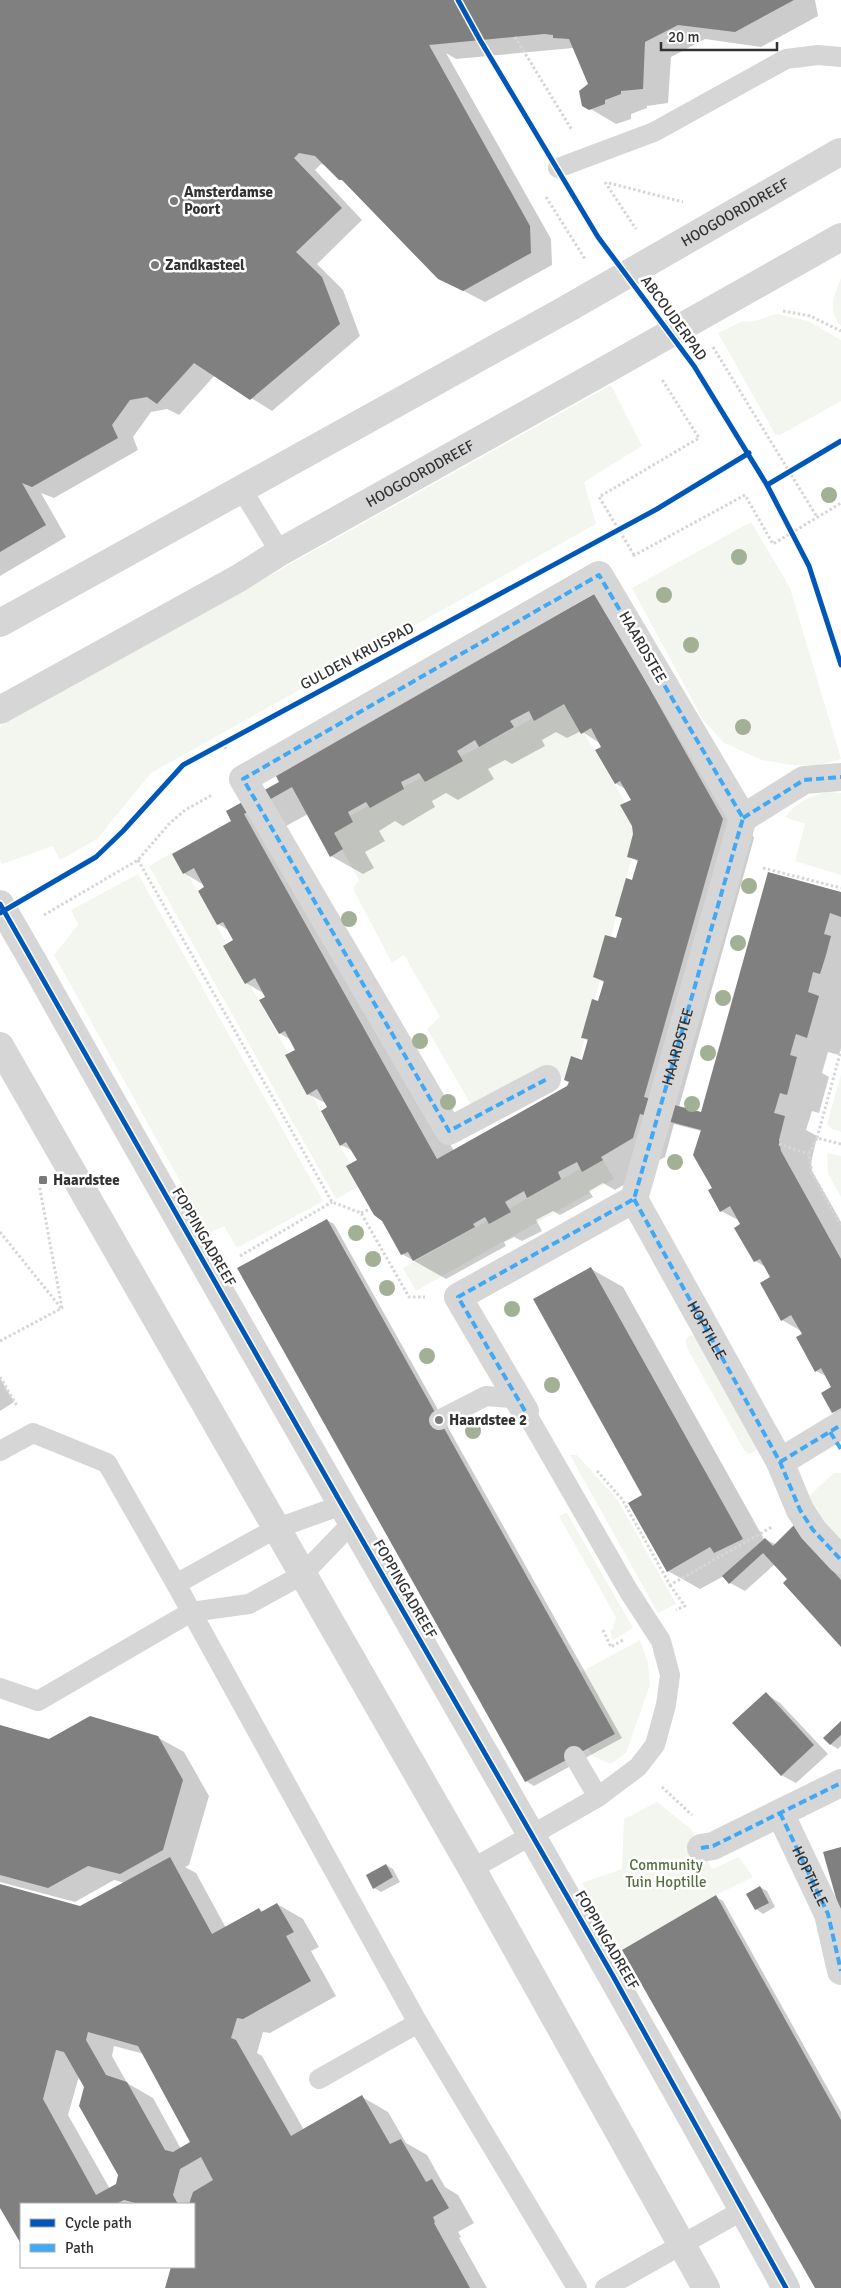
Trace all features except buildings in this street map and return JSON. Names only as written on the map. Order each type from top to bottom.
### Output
[{"type":"street","name":"HOOGOORDDREEF","points":[[0,623],[572,306],[841,152]]},
{"type":"street","name":"HOOGOORDDREEF","points":[[0,710],[238,578],[280,552],[841,237]]},
{"type":"street","points":[[547,1079],[448,1131],[242,779],[600,575]]},
{"type":"street","name":"HAARDSTEE","points":[[600,575],[743,818],[634,1199]]},
{"type":"street","points":[[743,818],[804,780],[841,777]]},
{"type":"street","name":"FOPPINGADREEF","points":[[0,904],[347,1514],[562,1886],[786,2288]]},
{"type":"street","points":[[0,1046],[275,1529],[472,1869],[706,2288]]},
{"type":"street","points":[[525,1411],[458,1297],[634,1199]]},
{"type":"street","name":"HOPTILLE","points":[[634,1199],[780,1462],[800,1510],[813,1530],[841,1560]]},
{"type":"street","points":[[780,1462],[837,1436]]},
{"type":"street","points":[[701,1848],[713,1846],[841,1783]]},
{"type":"street","name":"HOPTILLE","points":[[780,1813],[828,1914],[841,1971]]},
{"type":"lane","points":[[558,168],[654,132],[786,59],[818,55],[841,57]]},
{"type":"lane","points":[[241,488],[280,552]]},
{"type":"lane","points":[[439,1420],[486,1396],[511,1398],[525,1411],[628,1590],[661,1641],[670,1675],[666,1705],[655,1745],[638,1768],[598,1797],[472,1869]]},
{"type":"lane","points":[[0,1451],[32,1433],[107,1463],[176,1584],[418,2024],[577,2288]]},
{"type":"lane","points":[[176,1584],[275,1529],[347,1514]]},
{"type":"lane","points":[[0,1688],[38,1701],[191,1612],[249,1604],[302,1575],[347,1514]]},
{"type":"lane","points":[[574,1756],[598,1797]]},
{"type":"lane","points":[[319,2079],[418,2024]]},
{"type":"lane","points":[[605,2288],[743,2210]]},
{"type":"path","points":[[782,475],[798,466]]},
{"type":"path","points":[[600,575],[745,495],[773,544],[841,503]]},
{"type":"path","points":[[788,524],[796,540]]},
{"type":"path","points":[[609,534],[626,525]]},
{"type":"path","points":[[218,745],[231,738]]},
{"type":"path","points":[[40,917],[138,860],[169,824],[185,810],[242,779]]},
{"type":"path","points":[[732,859],[841,888]]},
{"type":"path","points":[[138,860],[332,1202],[361,1214],[409,1298],[458,1297]]},
{"type":"path","points":[[841,1050],[817,1138],[809,1154],[812,1173],[841,1225]]},
{"type":"path","points":[[817,1138],[841,1144]]},
{"type":"path","points":[[779,1144],[809,1154]]},
{"type":"path","points":[[43,1180],[38,1185],[62,1308]]},
{"type":"path","points":[[248,1250],[332,1202]]},
{"type":"path","points":[[361,1214],[370,1209]]},
{"type":"path","points":[[0,1232],[62,1308]]},
{"type":"path","points":[[0,1341],[62,1308]]},
{"type":"path","points":[[590,1464],[622,1498],[670,1585],[685,1606],[680,1608]]},
{"type":"path","points":[[670,1585],[800,1510]]},
{"type":"path","points":[[603,1630],[611,1647],[628,1638]]},
{"type":"path","points":[[661,1786],[688,1812]]},
{"type":"green space","points":[[841,278],[841,326],[834,315],[833,303]]},
{"type":"green space","points":[[777,314],[808,321],[841,340],[841,401],[780,435],[775,434],[718,333],[743,321],[755,321]]},
{"type":"green space","points":[[611,385],[642,446],[584,482],[596,524],[151,773],[97,839],[60,860],[53,846],[2,864],[0,859],[0,728],[2,725]]},
{"type":"green space","points":[[751,522],[790,588],[841,759],[819,765],[792,765],[762,760],[724,743],[703,720],[632,588]]},
{"type":"green space","points":[[565,701],[636,820],[638,833],[574,1080],[534,1073],[472,1106],[427,1029],[440,1017],[404,955],[392,963],[353,889],[359,880],[329,827]]},
{"type":"green space","points":[[828,792],[841,793],[841,875],[795,861],[805,824],[785,817],[804,800]]},
{"type":"green space","points":[[175,851],[362,1185],[336,1199],[149,866]]},
{"type":"green space","points":[[138,874],[323,1201],[237,1248],[224,1226],[209,1233],[54,955],[78,925],[71,910]]},
{"type":"green space","points":[[841,1074],[841,1132],[832,1129],[827,1124]]},
{"type":"green space","points":[[827,1153],[841,1156],[841,1197],[828,1174]]},
{"type":"green space","points":[[601,1157],[614,1179],[416,1291],[403,1268]]},
{"type":"green space","points":[[690,1335],[696,1337],[758,1449],[750,1454],[744,1450],[686,1346],[686,1340]]},
{"type":"green space","points":[[570,1455],[577,1455],[617,1499],[676,1604],[658,1613]]},
{"type":"green space","points":[[834,1473],[841,1473],[841,1545],[811,1512],[808,1497]]},
{"type":"green space","points":[[567,1513],[633,1628],[613,1640],[610,1631],[613,1629],[616,1617],[559,1516]]},
{"type":"green space","points":[[640,1640],[648,1663],[650,1685],[626,1753],[611,1764],[593,1756],[588,1749],[615,1734],[581,1672]]},
{"type":"green space","name":"Community Tuin Hoptille","points":[[657,1802],[691,1829],[712,1869],[739,1857],[753,1877],[716,1895],[622,1950],[582,1883],[622,1869],[624,1819]]},
{"type":"marked path","points":[[525,1411],[458,1297],[634,1199],[743,818],[599,575],[243,779],[449,1131],[547,1079]]},
{"type":"marked path","points":[[743,818],[804,780],[841,777]]},
{"type":"marked path","points":[[634,1199],[780,1462],[800,1510],[813,1530],[841,1560]]},
{"type":"marked path","points":[[780,1462],[841,1425]]},
{"type":"marked path","points":[[830,1432],[841,1449]]},
{"type":"marked path","points":[[701,1848],[713,1846],[841,1783]]},
{"type":"marked path","points":[[780,1813],[828,1914],[841,1971]]},
{"type":"cycle path","name":"ABCOUDERPAD","points":[[458,0],[598,237],[694,366],[767,485],[809,566],[841,665]]},
{"type":"cycle path","points":[[767,485],[841,441]]},
{"type":"cycle path","name":"GULDEN KRUISPAD","points":[[0,913],[96,857],[123,831],[183,765],[657,509],[749,453]]},
{"type":"cycle path","points":[[0,904],[613,1976],[786,2288]]},
{"type":"place","name":"Amsterdamse Poort","points":[[174,201]]},
{"type":"place","name":"Zandkasteel","points":[[155,265]]},
{"type":"place","name":"Haardstee","points":[[43,1180]]},
{"type":"place","name":"Haardstee 2","points":[[439,1420]]}]
